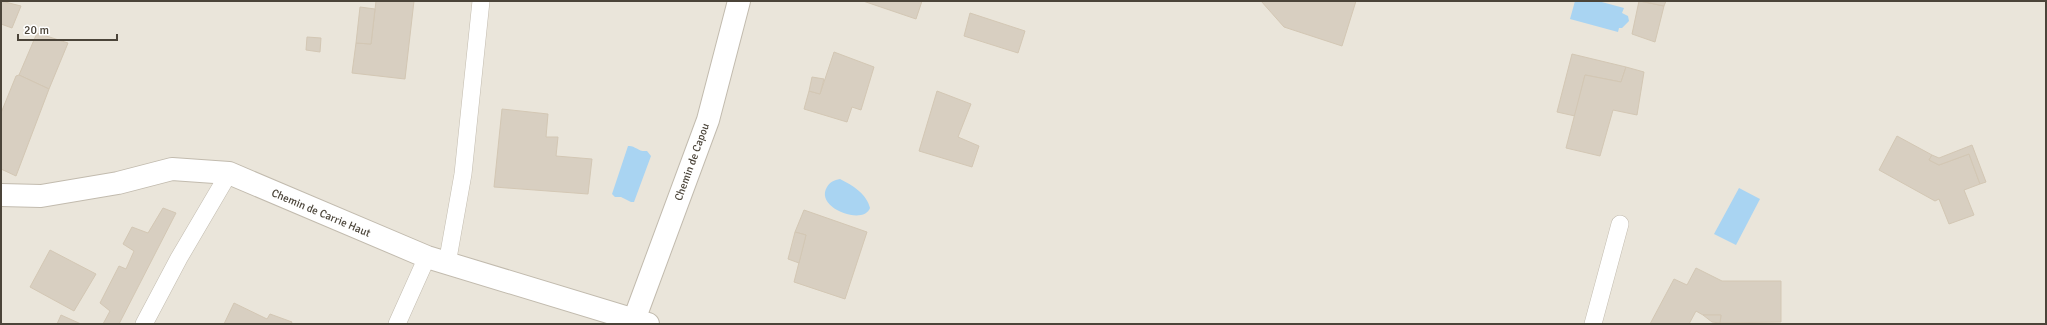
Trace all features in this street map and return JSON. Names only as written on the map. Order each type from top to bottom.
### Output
[{"type":"street","name":"Chemin de Capou","points":[[641,322],[708,120],[739,1]]},
{"type":"street","name":"Chemin de Carrie Haut","points":[[1,196],[41,196],[118,183],[172,169],[229,173],[427,257],[641,322]]},
{"type":"lane","points":[[447,264],[463,174],[481,1]]},
{"type":"lane","points":[[144,324],[179,258],[229,173]]},
{"type":"lane","points":[[1592,324],[1620,224]]},
{"type":"lane","points":[[397,324],[427,257]]},
{"type":"shaded area","points":[[1,1],[2046,1],[2046,324],[1,324]]},
{"type":"water","points":[[1575,1],[1598,1],[1624,8],[1622,13],[1628,16],[1629,21],[1622,28],[1619,28],[1618,32],[1570,19]]},
{"type":"water","points":[[628,146],[633,146],[647,151],[651,156],[634,202],[621,197],[615,197],[612,194]]},
{"type":"water","points":[[840,179],[854,187],[866,198],[870,208],[866,213],[850,215],[833,208],[827,202],[825,195],[827,187],[832,182]]},
{"type":"water","points":[[1739,188],[1760,199],[1736,245],[1714,234]]},
{"type":"building","points":[[1,1],[21,6],[12,28],[1,24]]},
{"type":"building","points":[[376,1],[414,1],[405,79],[352,73],[356,43],[371,44]]},
{"type":"building","points":[[863,1],[922,1],[916,19]]},
{"type":"building","points":[[1261,1],[1356,1],[1342,46],[1284,27]]},
{"type":"building","points":[[1639,1],[1664,6],[1655,42],[1632,34]]},
{"type":"building","points":[[1641,1],[1666,1],[1664,6]]},
{"type":"building","points":[[360,7],[375,9],[371,44],[356,43]]},
{"type":"building","points":[[970,13],[1025,31],[1018,53],[964,36]]},
{"type":"building","points":[[37,33],[68,43],[49,89],[19,75]]},
{"type":"building","points":[[307,37],[321,38],[320,52],[306,50]]},
{"type":"building","points":[[834,52],[874,67],[861,110],[852,107],[847,122],[804,109],[809,91],[820,94]]},
{"type":"building","points":[[1572,54],[1626,67],[1621,82],[1585,75],[1575,116],[1557,112]]},
{"type":"building","points":[[1626,67],[1644,72],[1637,115],[1613,110],[1600,156],[1566,148],[1585,75],[1621,82]]},
{"type":"building","points":[[19,75],[49,89],[16,176],[1,169],[1,113],[16,76]]},
{"type":"building","points":[[812,77],[824,79],[820,94],[809,91]]},
{"type":"building","points":[[937,91],[971,104],[958,137],[979,146],[972,167],[919,151]]},
{"type":"building","points":[[502,109],[548,114],[546,137],[558,137],[556,156],[592,159],[588,194],[494,187]]},
{"type":"building","points":[[1897,136],[1932,155],[1929,160],[1939,165],[1969,154],[1980,184],[1964,190],[1974,215],[1949,224],[1939,199],[1935,201],[1879,170]]},
{"type":"building","points":[[1972,145],[1986,182],[1980,184],[1969,154],[1939,165],[1929,160],[1932,155],[1939,158]]},
{"type":"building","points":[[163,208],[176,213],[119,324],[103,324],[110,311],[100,303],[119,266],[126,269],[134,251],[123,244],[132,227],[148,233]]},
{"type":"building","points":[[804,210],[867,232],[845,299],[794,282],[806,235],[795,232]]},
{"type":"building","points":[[795,232],[806,235],[799,263],[788,259]]},
{"type":"building","points":[[50,250],[96,274],[74,311],[30,287]]},
{"type":"building","points":[[1696,268],[1722,281],[1781,281],[1781,322],[1720,323],[1721,315],[1703,315],[1696,311],[1689,324],[1650,324],[1674,279],[1687,285]]},
{"type":"building","points":[[234,303],[267,319],[270,314],[292,322],[291,324],[224,324]]},
{"type":"building","points":[[61,315],[81,324],[57,324]]},
{"type":"building","points":[[1703,315],[1721,315],[1720,323],[1712,322]]}]
